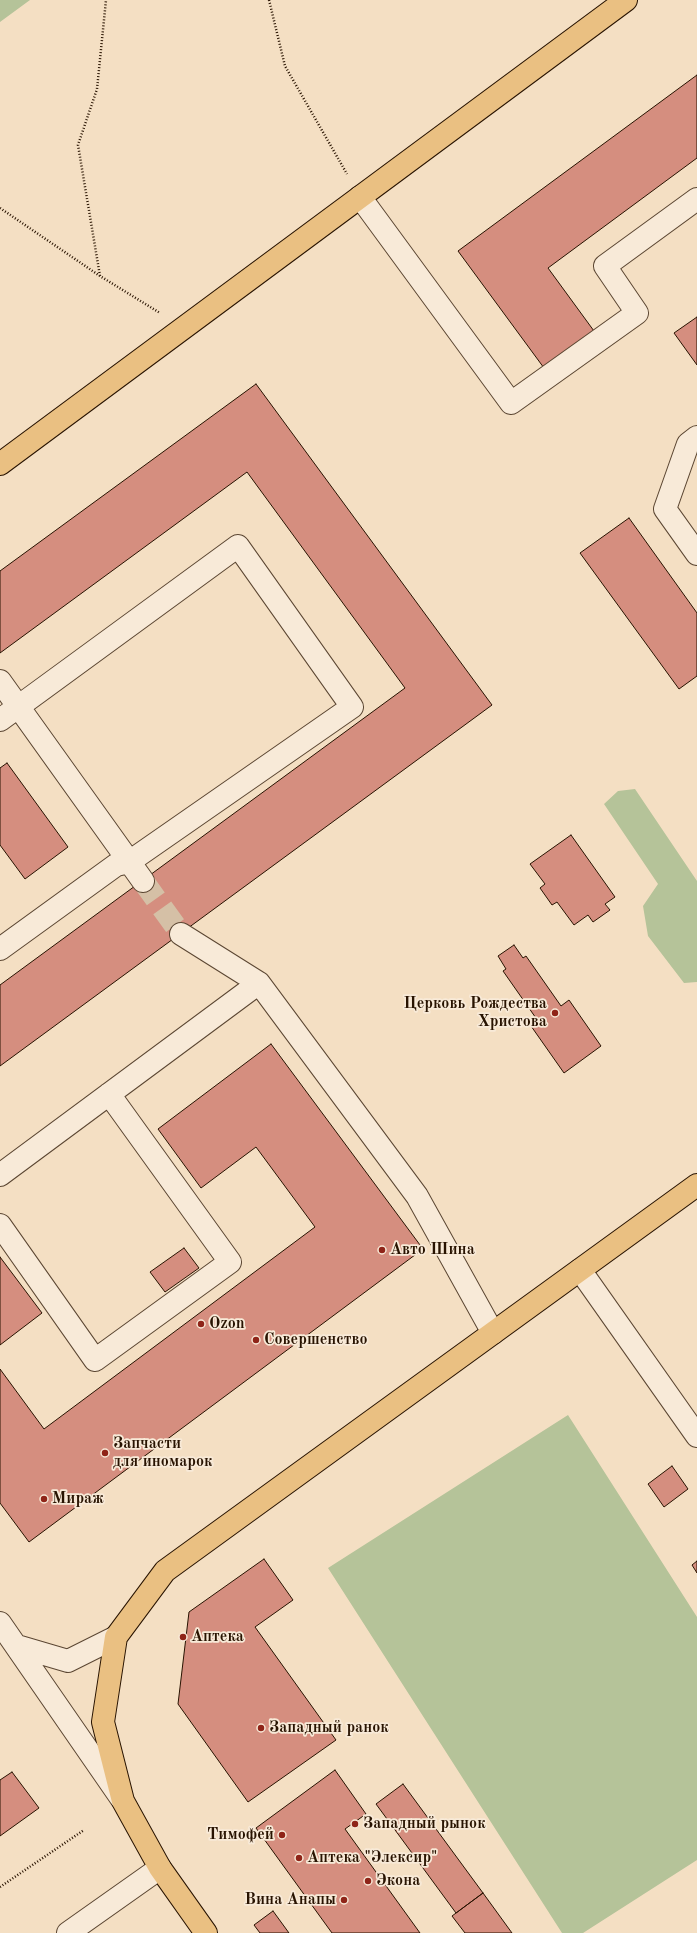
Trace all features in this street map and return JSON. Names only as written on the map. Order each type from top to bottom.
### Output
[{"type":"main road","points":[[0,464],[626,0]]},
{"type":"main road","points":[[206,1933],[160,1868],[123,1801],[103,1722],[116,1637],[165,1571],[697,1185]]},
{"type":"street","points":[[360,197],[511,403],[637,313],[605,266],[697,199]]},
{"type":"street","points":[[697,437],[688,444],[665,509],[697,554]]},
{"type":"street","points":[[0,720],[238,546],[352,707],[129,862],[116,865],[0,949]]},
{"type":"street","points":[[0,682],[143,881]]},
{"type":"street","points":[[181,934],[259,983],[417,1196],[493,1333]]},
{"type":"street","points":[[0,1175],[259,983]]},
{"type":"street","points":[[0,1225],[95,1360],[230,1262],[109,1094]]},
{"type":"street","points":[[580,1270],[697,1436]]},
{"type":"street","points":[[0,1623],[18,1646],[123,1801]]},
{"type":"street","points":[[18,1646],[68,1661],[116,1637]]},
{"type":"street","points":[[68,1933],[160,1868]]},
{"type":"path","points":[[100,276],[78,145],[97,89],[106,0]]},
{"type":"path","points":[[269,0],[285,66],[360,197]]},
{"type":"path","points":[[0,208],[100,276],[184,328]]},
{"type":"path","points":[[0,1887],[84,1830]]},
{"type":"green space","points":[[0,0],[30,0],[0,22]]},
{"type":"green space","points":[[635,789],[697,881],[697,982],[684,983],[648,936],[643,906],[658,884],[604,804],[618,791]]},
{"type":"green space","points":[[568,1415],[697,1617],[697,1860],[583,1933],[562,1933],[328,1568]]},
{"type":"building","points":[[697,75],[697,158],[548,268],[594,331],[544,368],[458,251]]},
{"type":"building","points":[[697,317],[697,365],[674,333]]},
{"type":"building","points":[[256,384],[492,705],[0,1066],[0,985],[405,688],[247,472],[0,653],[0,571]]},
{"type":"building","points":[[629,518],[697,613],[697,676],[679,689],[580,553]]},
{"type":"building","points":[[7,763],[68,847],[25,879],[0,845],[0,768]]},
{"type":"building","points":[[571,835],[615,897],[605,904],[610,910],[593,922],[588,915],[574,925],[557,902],[552,905],[540,888],[545,884],[530,864]]},
{"type":"building","name":"Церковь Рождества Христова","points":[[514,945],[523,958],[526,956],[561,1006],[569,1000],[601,1046],[564,1073],[531,1026],[538,1021],[503,971],[506,969],[498,956]]},
{"type":"building","points":[[271,1044],[423,1249],[29,1542],[0,1503],[0,1369],[44,1429],[315,1227],[256,1147],[201,1188],[158,1129]]},
{"type":"building","points":[[184,1248],[199,1268],[165,1292],[150,1272]]},
{"type":"building","points":[[0,1257],[42,1313],[0,1345]]},
{"type":"building","points":[[672,1466],[688,1489],[664,1507],[648,1484]]},
{"type":"building","points":[[264,1559],[293,1600],[255,1627],[336,1740],[248,1802],[178,1704],[189,1612]]},
{"type":"building","points":[[697,1561],[697,1573],[692,1565]]},
{"type":"building","points":[[335,1770],[366,1814],[345,1829],[420,1933],[332,1933],[256,1828]]},
{"type":"building","points":[[12,1772],[39,1808],[0,1836],[0,1780]]},
{"type":"building","points":[[403,1784],[483,1893],[456,1913],[376,1804]]},
{"type":"building","points":[[483,1893],[512,1933],[465,1933],[452,1916]]},
{"type":"building","points":[[273,1911],[289,1933],[260,1933],[254,1925]]},
{"type":"tunnel","points":[[143,881],[181,934]]},
{"type":"place","name":"Церковь Рождества Христова","points":[[555,1013]]},
{"type":"place","name":"Авто Шина","points":[[382,1250]]},
{"type":"place","name":"Ozon","points":[[201,1324]]},
{"type":"place","name":"Совершенство","points":[[256,1340]]},
{"type":"place","name":"Запчасти для иномарок","points":[[105,1453]]},
{"type":"place","name":"Мираж","points":[[44,1499]]},
{"type":"place","name":"Аптека","points":[[183,1637]]},
{"type":"place","name":"Западный ранок","points":[[261,1728]]},
{"type":"place","name":"Западный рынок","points":[[355,1824]]},
{"type":"place","name":"Тимофей","points":[[282,1835]]},
{"type":"place","name":"Аптека \"Элексир\"","points":[[299,1858]]},
{"type":"place","name":"Экона","points":[[368,1881]]},
{"type":"place","name":"Вина Анапы","points":[[344,1900]]}]
